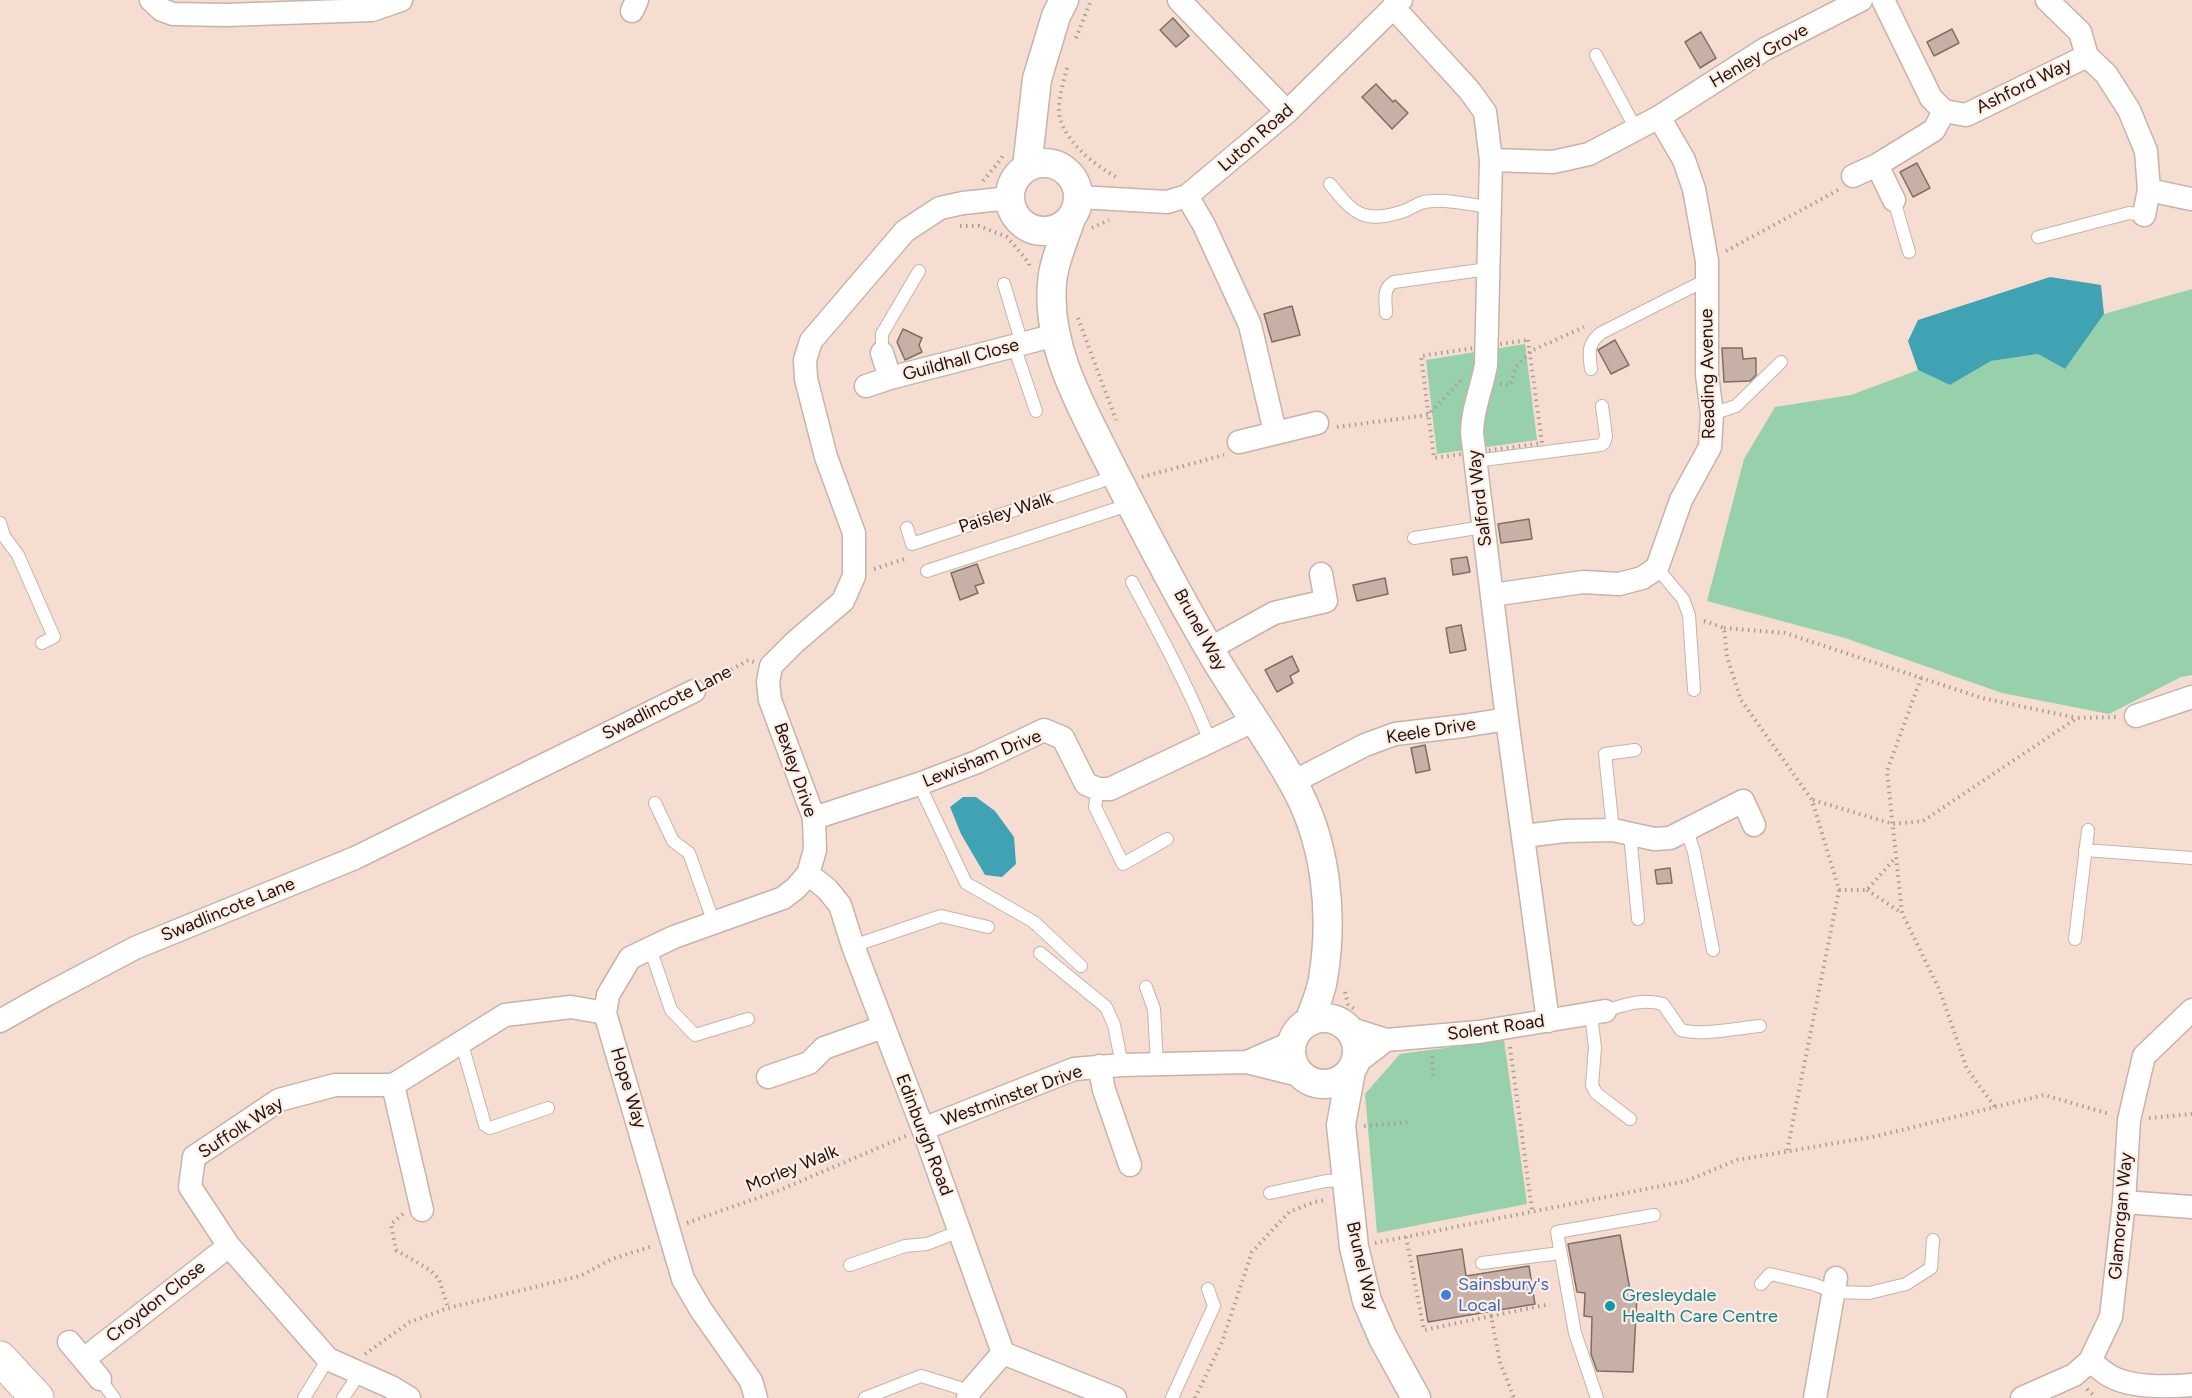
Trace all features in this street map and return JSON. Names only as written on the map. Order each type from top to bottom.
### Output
[{"type":"highway","points":[[0,1358],[28,1395]]},
{"type":"street","points":[[151,0],[162,10],[173,14],[216,15],[372,10],[401,0]]},
{"type":"street","points":[[1043,104],[1017,157],[1020,172],[1012,183],[1010,198],[1014,214],[1022,223],[1043,231],[1055,229],[1075,207],[1076,183],[1063,168],[1037,79],[1056,16],[1064,0]]},
{"type":"street","points":[[1179,0],[1287,112]]},
{"type":"street","name":"Henley Grove","points":[[1491,160],[1553,162],[1589,154],[1659,117],[1765,49],[1861,0]]},
{"type":"street","points":[[1853,177],[1934,130],[1944,111],[1931,98],[1883,0]]},
{"type":"street","points":[[2047,0],[2080,32],[2087,56],[2106,74],[2129,110],[2146,151],[2150,190],[2144,215]]},
{"type":"street","name":"Luton Road","points":[[1075,207],[1136,201],[1167,202],[1187,196],[1287,112],[1388,5]]},
{"type":"street","name":"Salford Way","points":[[1388,5],[1469,90],[1485,112],[1491,160],[1486,347],[1483,381],[1472,418],[1474,457],[1548,1021]]},
{"type":"street","name":"Ashford Way","points":[[1944,111],[1966,115],[2087,56]]},
{"type":"street","name":"Reading Avenue","points":[[1657,568],[1681,500],[1710,447],[1712,414],[1707,375],[1708,272],[1694,189],[1684,160],[1659,117]]},
{"type":"street","points":[[1017,157],[1063,168]]},
{"type":"street","points":[[1877,165],[1894,200]]},
{"type":"street","points":[[2150,190],[2191,199]]},
{"type":"street","points":[[1187,196],[1204,225],[1250,325],[1275,432]]},
{"type":"street","points":[[771,666],[843,601],[854,576],[854,533],[826,457],[806,379],[805,360],[811,340],[905,231],[940,208],[1010,198]]},
{"type":"street","name":"Brunel Way","points":[[1075,207],[1052,281],[1052,308],[1056,335],[1072,390],[1128,486],[1209,649],[1293,782],[1312,827],[1324,874],[1328,929],[1323,981],[1301,1032]]},
{"type":"street","name":"Brunel Way","points":[[1029,227],[1052,281]]},
{"type":"street","name":"Guildhall Close","points":[[866,387],[890,378],[1056,335]]},
{"type":"street","points":[[882,353],[890,378]]},
{"type":"street","points":[[1239,442],[1317,423]]},
{"type":"street","points":[[1492,595],[1583,582],[1619,584],[1642,578],[1657,568]]},
{"type":"street","points":[[1209,649],[1274,613],[1326,601],[1321,574]]},
{"type":"street","name":"Bexley Drive","points":[[771,666],[768,682],[770,700],[814,818],[815,850],[808,874]]},
{"type":"street","name":"Swadlincote Lane","points":[[0,1021],[135,948],[355,858],[694,691]]},
{"type":"street","points":[[2136,716],[2192,697]]},
{"type":"street","name":"Keele Drive","points":[[1293,782],[1365,745],[1395,734],[1507,719]]},
{"type":"street","points":[[1098,789],[1110,789],[1253,721]]},
{"type":"street","name":"Lewisham Drive","points":[[814,818],[919,784],[977,762],[1044,730],[1063,738],[1086,784],[1098,789]]},
{"type":"street","points":[[1524,836],[1564,831],[1622,832],[1654,838],[1670,838],[1743,801],[1754,825]]},
{"type":"street","points":[[421,1205],[393,1085],[505,1015],[571,1007],[605,1013],[608,995],[630,958],[714,923],[783,898],[808,874]]},
{"type":"street","name":"Edinburgh Road","points":[[808,874],[827,889],[840,905],[853,946],[1004,1353]]},
{"type":"street","name":"Brunel Way","points":[[1323,981],[1345,1025]]},
{"type":"street","name":"Glamorgan Way","points":[[2022,1398],[2074,1375],[2090,1361],[2111,1317],[2124,1202],[2128,1120],[2144,1056],[2192,1010]]},
{"type":"street","name":"Hope Way","points":[[605,1013],[683,1279],[701,1310],[751,1381],[756,1398]]},
{"type":"street","name":"Solent Road","points":[[1345,1025],[1386,1040],[1507,1028],[1598,1013]]},
{"type":"street","points":[[1354,1067],[1357,1045],[1345,1025],[1330,1019],[1319,1018],[1301,1032],[1292,1057],[1296,1068],[1307,1079],[1323,1084],[1334,1083],[1344,1078],[1386,1040]]},
{"type":"street","points":[[768,1077],[809,1063],[824,1048],[883,1027]]},
{"type":"street","name":"Westminster Drive","points":[[1247,1062],[1301,1032]]},
{"type":"street","name":"Westminster Drive","points":[[922,1129],[1074,1069],[1122,1065],[1247,1062],[1307,1079]]},
{"type":"street","points":[[1099,1066],[1104,1090],[1130,1165]]},
{"type":"street","name":"Brunel Way","points":[[1354,1067],[1356,1123],[1348,1187],[1354,1247],[1367,1301],[1383,1338],[1416,1398]]},
{"type":"street","name":"Brunel Way","points":[[1307,1079],[1356,1123]]},
{"type":"street","name":"Suffolk Way","points":[[393,1085],[335,1085],[279,1100],[194,1156],[190,1187],[229,1246],[328,1359],[409,1398]]},
{"type":"street","points":[[2124,1202],[2192,1207]]},
{"type":"street","name":"Croydon Close","points":[[84,1359],[229,1246]]},
{"type":"street","points":[[1815,1398],[1835,1285]]},
{"type":"street","points":[[69,1341],[100,1378]]},
{"type":"street","points":[[969,1394],[1004,1353],[1115,1398]]},
{"type":"street","points":[[2090,1361],[2110,1376],[2124,1381],[2165,1387],[2192,1385]]},
{"type":"lane","points":[[1596,55],[1636,129]]},
{"type":"lane","points":[[1330,184],[1348,207],[1363,215],[1381,218],[1421,203],[1437,201],[1490,207]]},
{"type":"lane","points":[[1894,200],[1909,252]]},
{"type":"lane","points":[[2038,237],[2129,213],[2144,215]]},
{"type":"lane","points":[[1386,313],[1385,290],[1394,282],[1488,269]]},
{"type":"lane","points":[[882,353],[882,334],[919,271]]},
{"type":"lane","points":[[1592,369],[1589,348],[1601,333],[1696,285],[1708,272]]},
{"type":"lane","points":[[1004,284],[1036,411]]},
{"type":"lane","points":[[1712,414],[1736,406],[1780,362]]},
{"type":"lane","points":[[1474,457],[1601,445],[1606,436],[1602,406]]},
{"type":"lane","points":[[927,570],[1128,486]]},
{"type":"lane","name":"Paisley Walk","points":[[907,528],[912,544],[1128,486]]},
{"type":"lane","points":[[0,523],[4,536],[18,555],[54,637],[42,643]]},
{"type":"lane","points":[[1413,538],[1483,527]]},
{"type":"lane","points":[[1657,568],[1683,599],[1689,615],[1694,690]]},
{"type":"lane","points":[[1132,582],[1177,667],[1210,741]]},
{"type":"lane","points":[[1635,750],[1605,754],[1638,919]]},
{"type":"lane","points":[[919,784],[966,883],[1034,922],[1080,966]]},
{"type":"lane","points":[[1098,789],[1095,807],[1123,864],[1167,838]]},
{"type":"lane","points":[[655,803],[673,841],[689,853],[714,923]]},
{"type":"lane","points":[[1686,828],[1694,852],[1713,950]]},
{"type":"lane","points":[[2074,939],[2088,830]]},
{"type":"lane","points":[[2085,850],[2192,858]]},
{"type":"lane","points":[[853,946],[941,916],[988,927]]},
{"type":"lane","points":[[651,948],[671,1010],[695,1035],[748,1019]]},
{"type":"lane","points":[[1040,954],[1106,1007],[1114,1025],[1122,1065]]},
{"type":"lane","points":[[1146,987],[1154,1009],[1157,1064]]},
{"type":"lane","points":[[1630,1119],[1596,1093],[1592,1085],[1598,1013],[1623,1005],[1648,1001],[1663,1004],[1681,1030],[1686,1032],[1760,1026]]},
{"type":"lane","points":[[461,1041],[485,1125],[490,1128],[548,1108]]},
{"type":"lane","points":[[1270,1193],[1326,1181],[1348,1187]]},
{"type":"lane","points":[[1597,1398],[1575,1333],[1557,1232],[1653,1215]]},
{"type":"lane","points":[[850,1266],[905,1246],[927,1244],[960,1231]]},
{"type":"lane","points":[[1761,1284],[1770,1274],[1869,1293],[1906,1284],[1931,1268],[1933,1239]]},
{"type":"lane","points":[[1482,1263],[1560,1253]]},
{"type":"lane","points":[[1172,1398],[1214,1306],[1208,1289]]},
{"type":"lane","points":[[304,1398],[328,1359]]},
{"type":"lane","points":[[343,1398],[354,1371]]},
{"type":"lane","points":[[865,1398],[921,1376],[969,1394]]},
{"type":"lane","points":[[100,1378],[114,1398]]},
{"type":"path","points":[[1074,43],[1091,0]]},
{"type":"path","points":[[1067,65],[1043,104],[1059,107],[1067,136],[1097,167],[1135,189],[1136,201]]},
{"type":"path","points":[[978,186],[998,164],[1017,157]]},
{"type":"path","points":[[1708,272],[1850,183],[1853,177]]},
{"type":"path","points":[[940,208],[953,226],[980,226],[1007,237],[1029,263],[1035,283],[1052,281]]},
{"type":"path","points":[[1528,340],[1542,443],[1474,457],[1434,458],[1421,356],[1486,347],[1528,340]]},
{"type":"path","points":[[1317,423],[1336,427],[1428,415],[1463,378],[1510,385],[1516,368],[1531,351]]},
{"type":"path","points":[[1128,486],[1228,453],[1239,442]]},
{"type":"path","points":[[1689,615],[1724,628],[1785,633],[1982,698],[2077,718],[2136,716]]},
{"type":"path","points":[[1724,628],[1727,657],[1741,700],[1812,800],[1839,890],[1787,1151]]},
{"type":"path","name":"Swadlincote Lane","points":[[694,691],[714,677],[749,660],[771,666]]},
{"type":"path","points":[[1921,678],[1887,771],[1902,913],[1940,991],[1966,1069],[1995,1107]]},
{"type":"path","points":[[1812,800],[1893,824],[1923,821],[2077,718]]},
{"type":"path","points":[[1867,890],[1896,858]]},
{"type":"path","points":[[1839,890],[1867,890],[1902,913]]},
{"type":"path","points":[[1507,1028],[1532,1210]]},
{"type":"path","points":[[1377,1253],[1374,1243],[1686,1181],[1737,1160],[1877,1136],[2044,1095],[2128,1120],[2192,1114]]},
{"type":"path","points":[[1356,1123],[1410,1122]]},
{"type":"path","name":"Morley Walk","points":[[354,1371],[384,1340],[410,1322],[448,1308],[580,1276],[612,1259],[922,1129]]},
{"type":"path","points":[[1195,1398],[1222,1342],[1252,1252],[1289,1212],[1348,1187]]},
{"type":"path","points":[[421,1205],[390,1224],[396,1250],[429,1270],[439,1279],[448,1308]]},
{"type":"path","points":[[1406,1237],[1424,1330],[1550,1304]]},
{"type":"path","points":[[1491,1317],[1500,1362],[1514,1398]]},
{"type":"green space","points":[[2192,289],[2192,675],[2181,677],[2109,714],[2002,693],[1845,638],[1707,601],[1744,459],[1775,407],[1851,395],[1918,370],[1950,385],[1991,361],[2038,354],[2065,369],[2104,314]]},
{"type":"green space","points":[[1525,344],[1537,440],[1437,454],[1426,360]]},
{"type":"green space","points":[[1504,1040],[1527,1204],[1377,1233],[1365,1094],[1400,1054]]},
{"type":"water","points":[[2050,277],[2101,285],[2104,314],[2065,369],[2038,354],[1991,361],[1950,385],[1918,370],[1908,341],[1918,320]]},
{"type":"water","points":[[963,797],[976,797],[995,811],[1014,837],[1016,864],[1002,877],[985,875],[961,834],[950,807]]},
{"type":"building","points":[[1173,18],[1189,36],[1176,47],[1160,30]]},
{"type":"building","points":[[1952,29],[1959,43],[1934,56],[1927,42]]},
{"type":"building","points":[[1701,32],[1716,58],[1700,68],[1685,42]]},
{"type":"building","points":[[1376,84],[1393,102],[1395,100],[1408,113],[1392,129],[1362,97]]},
{"type":"building","points":[[1917,163],[1930,188],[1913,197],[1900,172]]},
{"type":"building","points":[[1292,306],[1300,335],[1272,342],[1264,314]]},
{"type":"building","points":[[903,329],[922,338],[919,345],[922,352],[905,360],[897,342]]},
{"type":"building","points":[[1615,340],[1629,365],[1611,374],[1598,350]]},
{"type":"building","points":[[1722,348],[1742,348],[1743,359],[1756,358],[1756,375],[1750,381],[1724,382]]},
{"type":"building","points":[[1529,519],[1532,539],[1501,543],[1498,524]]},
{"type":"building","points":[[1467,557],[1470,572],[1453,575],[1451,559]]},
{"type":"building","points":[[977,564],[984,583],[975,586],[978,593],[960,600],[951,573]]},
{"type":"building","points":[[1385,578],[1388,594],[1357,601],[1353,585]]},
{"type":"building","points":[[1461,625],[1466,650],[1450,653],[1446,628]]},
{"type":"building","points":[[1292,656],[1299,671],[1290,676],[1293,683],[1277,692],[1265,670]]},
{"type":"building","points":[[1425,745],[1430,770],[1416,773],[1411,748]]},
{"type":"building","points":[[1670,868],[1672,883],[1657,884],[1655,870]]},
{"type":"building","name":"Gresleydale Health Care Centre","points":[[1620,1235],[1631,1295],[1637,1296],[1633,1372],[1597,1371],[1591,1354],[1592,1317],[1584,1316],[1585,1293],[1577,1292],[1568,1244]]},
{"type":"building","points":[[1462,1249],[1466,1276],[1529,1266],[1535,1304],[1428,1322],[1417,1256]]},
{"type":"place","name":"Sainsbury's Local","points":[[1446,1295]]},
{"type":"place","name":"Gresleydale Health Care Centre","points":[[1610,1306]]}]
